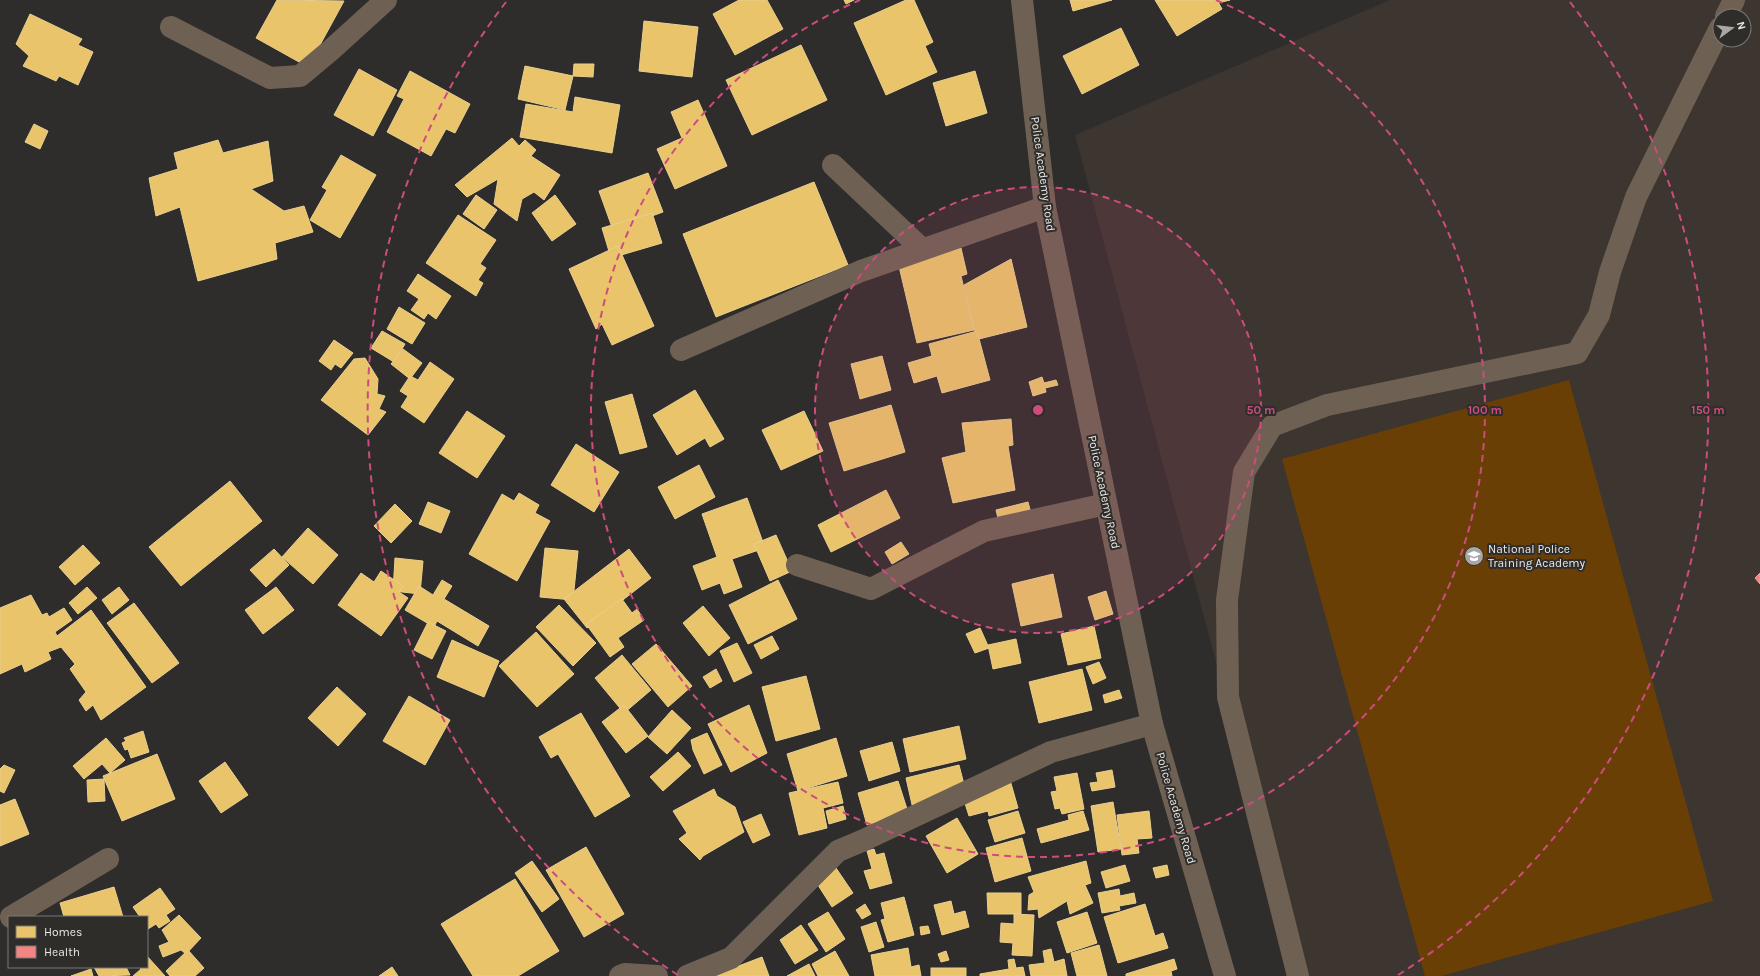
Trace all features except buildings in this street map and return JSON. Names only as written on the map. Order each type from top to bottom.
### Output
[{"type":"street","points":[[171,27],[270,78],[300,76],[386,0]]},
{"type":"street","name":"Police Academy Road","points":[[1022,0],[1045,207],[1106,504],[1152,724],[1225,976]]},
{"type":"street","points":[[1298,976],[1228,697],[1227,600],[1244,472],[1272,426],[1327,405],[1577,353],[1599,315],[1610,272],[1636,197],[1712,44]]},
{"type":"street","points":[[834,165],[922,249]]},
{"type":"street","points":[[680,350],[861,271],[1045,207]]},
{"type":"street","points":[[797,566],[871,589],[984,531],[1106,504]]},
{"type":"street","points":[[687,976],[731,958],[838,851],[1050,752],[1152,724]]},
{"type":"street","points":[[13,916],[108,859]]},
{"type":"street","points":[[620,976],[625,974],[658,976]]},
{"type":"shaded area","name":"National Police Training Academy","points":[[1390,0],[1760,0],[1760,976],[1300,976],[1075,135]]},
{"type":"shaded area","points":[[1569,380],[1713,901],[1441,976],[1425,976],[1282,459]]},
{"type":"place","name":"National Police Training Academy","points":[[1474,556]]}]
